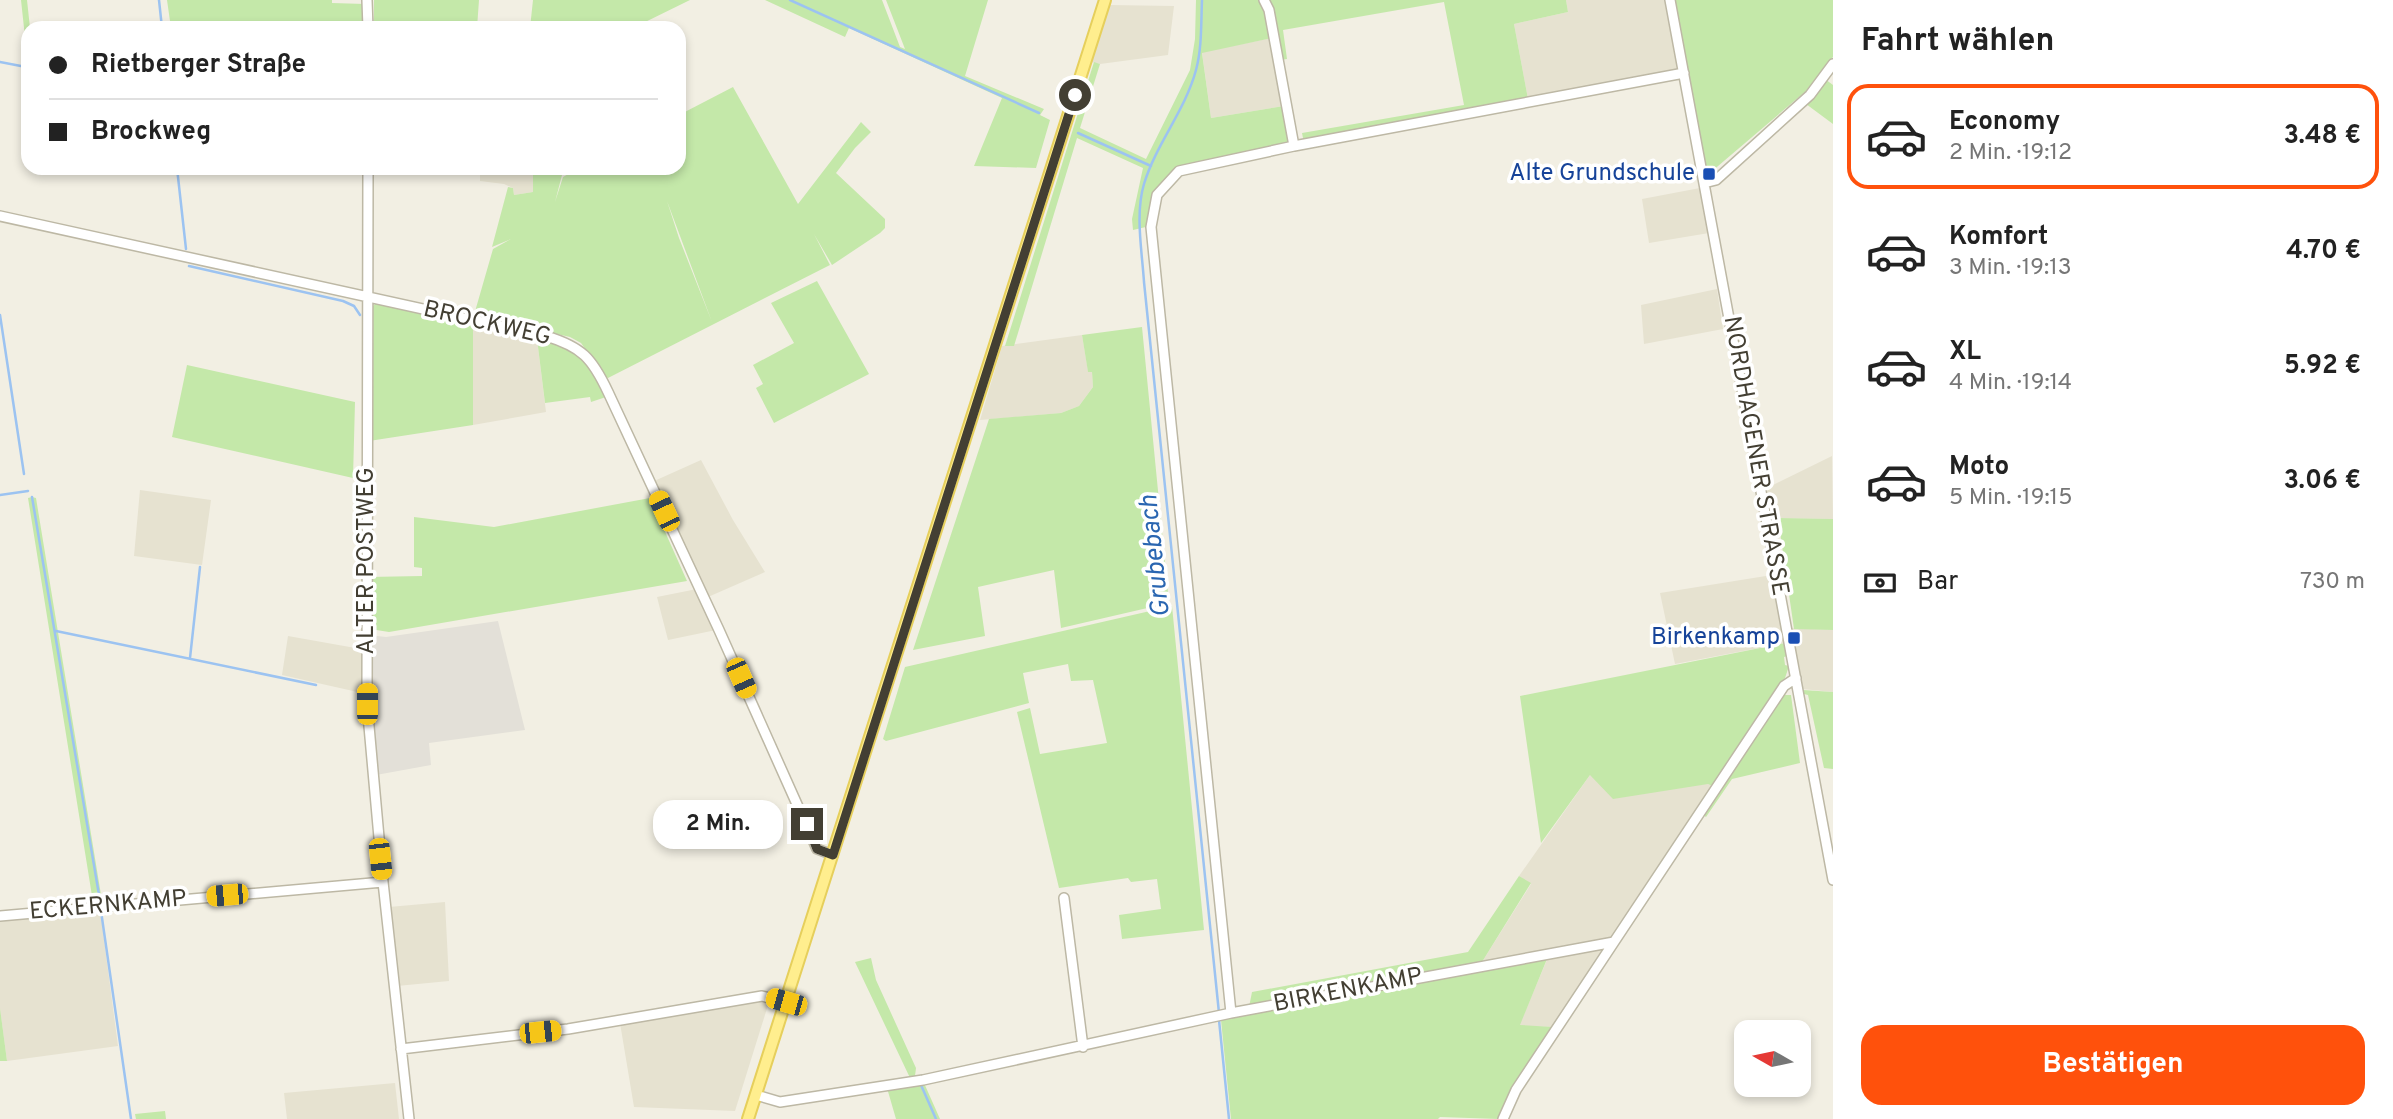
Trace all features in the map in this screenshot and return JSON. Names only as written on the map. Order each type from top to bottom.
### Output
[{"type":"main road","points":[[748,1119],[1105,0]]},
{"type":"street","points":[[367,0],[368,21]]},
{"type":"street","points":[[1264,0],[1269,10],[1294,146]]},
{"type":"street","name":"NORDHAGENER STRASSE","points":[[1670,0],[1833,880]]},
{"type":"street","points":[[1704,183],[1716,180],[1810,95],[1833,64]]},
{"type":"street","points":[[1229,1014],[1151,227],[1157,195],[1179,171],[1294,146],[1684,72]]},
{"type":"street","name":"ALTER POSTWEG","points":[[368,175],[367,704],[409,1119]]},
{"type":"street","name":"BROCKWEG","points":[[0,216],[369,296],[570,343],[590,360],[608,392],[714,617],[817,849],[833,855]]},
{"type":"street","points":[[1503,1119],[1516,1090],[1784,686],[1796,678]]},
{"type":"street","name":"ECKERNKAMP","points":[[0,916],[383,882]]},
{"type":"street","points":[[1064,898],[1083,1047]]},
{"type":"street","name":"BIRKENKAMP","points":[[756,1095],[780,1102],[923,1080],[1211,1017],[1614,942]]},
{"type":"street","points":[[401,1049],[568,1029],[762,996],[786,1002]]},
{"type":"shaded area","points":[[1566,0],[1665,0],[1678,71],[1528,99],[1514,24],[1568,12]]},
{"type":"shaded area","points":[[1109,5],[1174,6],[1168,55],[1100,64],[1091,62]]},
{"type":"shaded area","points":[[1272,38],[1284,106],[1211,118],[1202,52]]},
{"type":"shaded area","points":[[480,175],[533,175],[533,192],[514,195],[513,188],[504,184],[480,181]]},
{"type":"shaded area","points":[[1700,188],[1709,233],[1649,243],[1642,199]]},
{"type":"shaded area","points":[[1717,289],[1723,329],[1644,344],[1641,305]]},
{"type":"shaded area","points":[[473,324],[537,339],[546,412],[473,425]]},
{"type":"shaded area","points":[[1082,335],[1088,371],[1092,371],[1093,387],[1079,406],[1061,413],[980,420],[1002,346]]},
{"type":"shaded area","points":[[1832,456],[1833,519],[1770,518],[1765,489]]},
{"type":"shaded area","points":[[701,460],[765,572],[708,597],[652,482]]},
{"type":"shaded area","points":[[140,490],[211,500],[202,565],[134,556]]},
{"type":"shaded area","points":[[1772,575],[1785,643],[1675,664],[1660,593]]},
{"type":"shaded area","points":[[697,589],[716,630],[668,640],[657,597]]},
{"type":"shaded area","points":[[498,621],[525,730],[429,743],[431,765],[376,775],[369,704],[368,635],[386,637]]},
{"type":"shaded area","points":[[1791,628],[1833,630],[1833,692],[1802,689]]},
{"type":"shaded area","points":[[288,636],[361,649],[362,693],[282,675]]},
{"type":"shaded area","points":[[1590,775],[1712,786],[1611,940],[1482,962],[1531,884],[1519,876]]},
{"type":"shaded area","points":[[445,902],[449,981],[397,986],[389,907]]},
{"type":"shaded area","points":[[100,909],[118,1046],[7,1061],[0,1008],[0,920]]},
{"type":"shaded area","points":[[1601,947],[1604,953],[1553,1027],[1519,1026],[1549,955]]},
{"type":"shaded area","points":[[758,1000],[769,1002],[735,1111],[634,1107],[620,1023]]},
{"type":"shaded area","points":[[395,1083],[399,1119],[287,1119],[284,1093]]},
{"type":"green space","points":[[21,0],[27,0],[29,21],[23,21]]},
{"type":"green space","points":[[167,0],[332,0],[332,3],[365,4],[365,21],[170,21]]},
{"type":"green space","points":[[374,0],[479,0],[478,21],[374,21]]},
{"type":"green space","points":[[533,0],[690,0],[647,21],[531,21]]},
{"type":"green space","points":[[765,0],[882,0],[900,47],[905,49],[886,0],[988,0],[965,76],[1044,109],[1040,115],[1050,120],[1036,168],[974,166],[1002,98],[849,28],[845,37]]},
{"type":"green space","points":[[1196,0],[1263,0],[1272,38],[1202,53],[1211,118],[1284,106],[1289,142],[1286,146],[1177,168],[1155,194],[1150,226],[1133,230],[1132,219],[1143,168],[1077,138],[1014,346],[1005,346],[1094,62],[1100,64],[1080,128],[1146,159],[1190,70],[1195,39]]},
{"type":"green space","points":[[1266,0],[1566,0],[1568,12],[1514,24],[1528,99],[1304,143],[1302,133],[1464,105],[1444,2],[1283,30],[1287,59],[1280,60]]},
{"type":"green space","points":[[1674,0],[1833,0],[1833,57],[1806,91],[1711,172],[1706,172]]},
{"type":"green space","points":[[1825,79],[1833,85],[1833,124],[1806,104]]},
{"type":"green space","points":[[733,87],[798,204],[861,122],[871,132],[836,173],[885,219],[885,228],[832,265],[814,234],[830,265],[608,378],[581,343],[570,337],[474,315],[493,249],[511,239],[492,247],[508,187],[513,188],[514,195],[533,192],[533,175],[562,175],[555,202],[563,177],[686,175],[686,111]],"holes":[[[667,201],[712,322],[679,238]]]},
{"type":"green space","points":[[817,281],[869,374],[774,423],[756,388],[763,384],[753,365],[794,343],[771,303]]},
{"type":"green space","points":[[376,303],[473,324],[473,425],[369,441],[371,308]]},
{"type":"green space","points":[[1142,327],[1169,603],[1061,628],[1054,570],[978,587],[985,636],[913,650],[989,419],[1061,413],[1079,406],[1093,387],[1092,372],[1088,372],[1082,335]]},
{"type":"green space","points":[[537,339],[573,352],[593,373],[606,397],[591,402],[590,397],[545,403]]},
{"type":"green space","points":[[187,365],[355,402],[353,478],[172,437]]},
{"type":"green space","points":[[28,498],[36,498],[102,901],[93,902]]},
{"type":"green space","points":[[650,498],[687,581],[389,632],[370,629],[368,577],[422,576],[422,568],[414,567],[414,517],[494,527]]},
{"type":"green space","points":[[1778,518],[1833,519],[1833,630],[1794,629]]},
{"type":"green space","points":[[1172,606],[1204,930],[1122,939],[1119,915],[1161,909],[1157,879],[1131,882],[1128,878],[1059,888],[1017,712],[1030,708],[1040,754],[1107,743],[1093,680],[1071,681],[1068,664],[1023,673],[1029,703],[886,741],[883,739],[905,667]]},
{"type":"green space","points":[[1785,643],[1785,665],[1789,666],[1785,678],[1712,786],[1708,784],[1613,799],[1590,775],[1541,843],[1520,696]]},
{"type":"green space","points":[[1803,690],[1833,692],[1833,769],[1824,768],[1808,695],[1804,694]]},
{"type":"green space","points":[[1781,695],[1791,695],[1800,763],[1732,779],[1706,817],[1702,814]]},
{"type":"green space","points":[[1519,876],[1531,883],[1482,962],[1249,1007],[1252,992],[1468,952]]},
{"type":"green space","points":[[871,958],[876,980],[916,1068],[915,1076],[911,1080],[855,962]]},
{"type":"green space","points":[[1547,959],[1520,1025],[1553,1027],[1512,1091],[1510,1090],[1499,1119],[1231,1119],[1221,1020],[1386,986],[1387,989]]},
{"type":"green space","points":[[0,1008],[7,1061],[0,1061]]},
{"type":"green space","points":[[924,1083],[940,1119],[896,1119],[887,1088]]},
{"type":"green space","points":[[165,1111],[166,1119],[136,1119],[135,1114]]},
{"type":"waterway","points":[[159,0],[161,21]]},
{"type":"waterway","points":[[790,0],[1039,113]]},
{"type":"waterway","name":"Grubebach","points":[[1202,0],[1196,70],[1185,99],[1149,169],[1141,196],[1140,220],[1144,282],[1219,1013]]},
{"type":"waterway","points":[[0,62],[21,66]]},
{"type":"waterway","points":[[1078,133],[1151,166]]},
{"type":"waterway","points":[[178,175],[186,249]]},
{"type":"waterway","points":[[189,266],[343,301],[354,306],[360,315]]},
{"type":"waterway","points":[[0,315],[24,474]]},
{"type":"waterway","points":[[0,495],[28,491]]},
{"type":"waterway","points":[[32,497],[100,901]]},
{"type":"waterway","points":[[190,658],[200,567]]},
{"type":"waterway","points":[[56,631],[316,685]]},
{"type":"waterway","points":[[101,911],[131,1119]]},
{"type":"waterway","name":"Grubebach","points":[[1219,1020],[1229,1119]]},
{"type":"waterway","points":[[921,1085],[936,1119]]},
{"type":"place","name":"Alte Grundschule","points":[[1709,174]]},
{"type":"place","name":"Birkenkamp","points":[[1794,638]]},
{"type":"route","points":[[807,824],[817,849],[833,855],[1075,95]]}]
